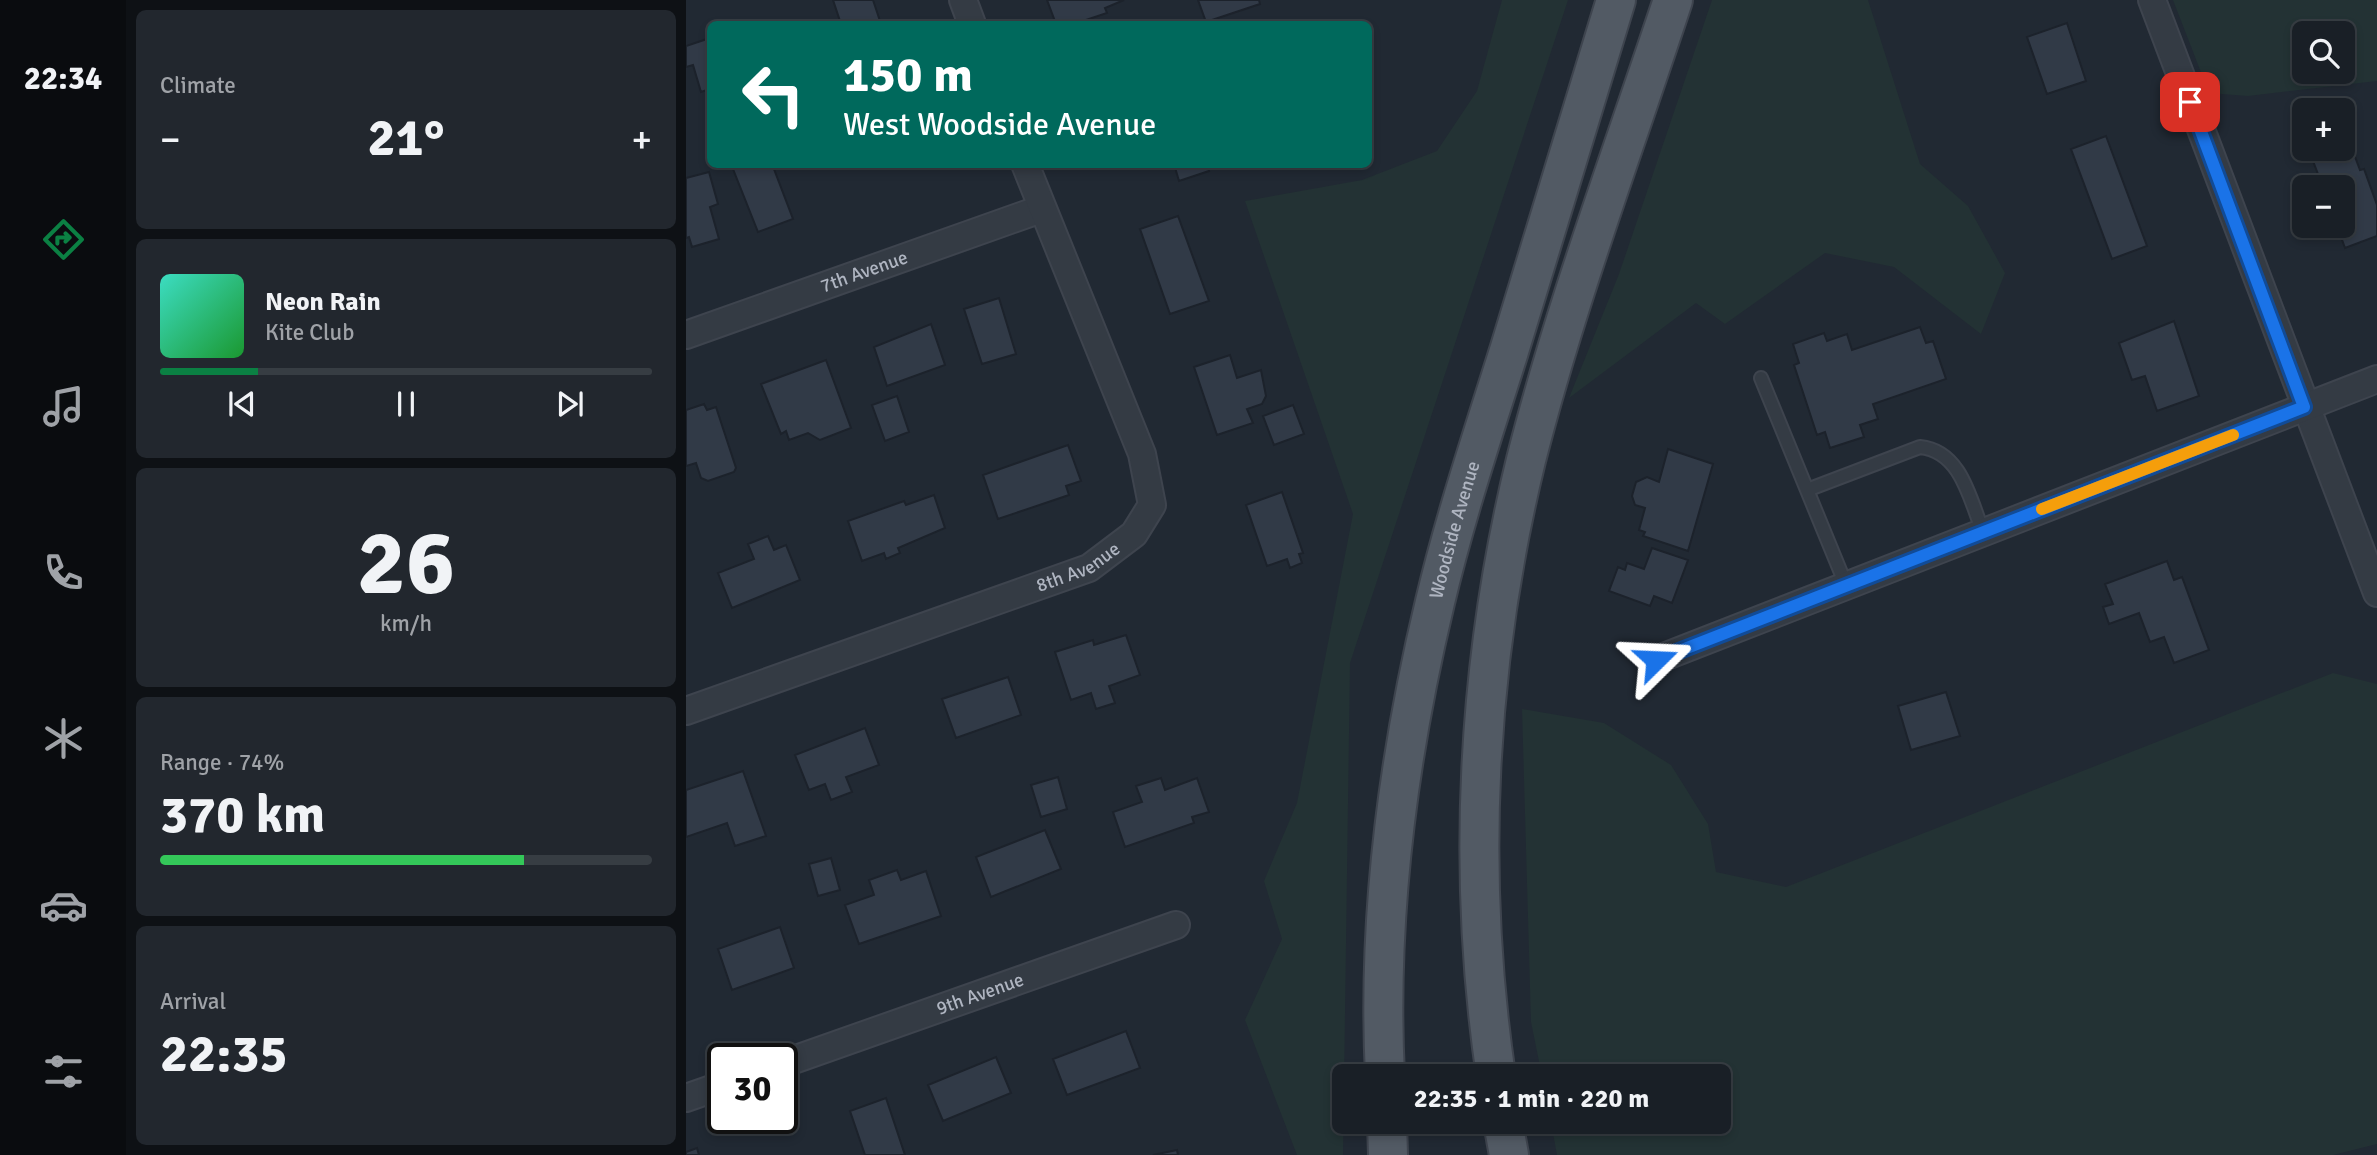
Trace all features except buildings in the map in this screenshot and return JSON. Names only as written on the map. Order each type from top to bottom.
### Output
[{"type":"main road","name":"Woodside Avenue","points":[[1385,1064],[1384,937],[1394,824],[1414,699],[1436,600],[1467,488],[1616,0]]},
{"type":"main road","points":[[1494,1064],[1487,1017],[1480,906],[1480,796],[1486,688],[1503,569],[1527,460],[1557,355],[1673,0]]},
{"type":"main road","points":[[1387,1134],[1388,1155]]},
{"type":"main road","points":[[1505,1134],[1509,1155]]},
{"type":"street","points":[[963,0],[971,21]]},
{"type":"street","points":[[2152,0],[2304,407],[2377,593]]},
{"type":"street","name":"8th Avenue","points":[[686,711],[1088,568],[1134,534],[1152,505],[1142,454],[1026,168]]},
{"type":"street","name":"7th Avenue","points":[[686,335],[1041,209]]},
{"type":"street","points":[[1656,660],[2377,379]]},
{"type":"street","name":"9th Avenue","points":[[798,1058],[1176,925]]},
{"type":"street","points":[[686,1098],[707,1091]]},
{"type":"lane","points":[[1761,379],[1846,585]]},
{"type":"lane","points":[[1807,490],[1920,447],[1935,449],[1949,458],[1958,470],[1983,532]]},
{"type":"shaded area","points":[[1502,0],[1568,0],[1350,663],[1344,1064],[1332,1064],[1332,1134],[1343,1134],[1343,1155],[1297,1155],[1245,1020],[1282,939],[1264,881],[1297,803],[1353,514],[1245,201],[1362,180],[1437,151],[1477,91]]},
{"type":"shaded area","points":[[1712,0],[1868,0],[1920,164],[1968,206],[2005,273],[1981,334],[1894,267],[1825,253],[1725,324],[1696,303],[1569,398],[1619,274]]},
{"type":"shaded area","points":[[2173,0],[2377,0],[2377,81],[2355,84],[2355,21],[2292,21],[2292,84],[2351,84],[2248,96],[2209,93]]},
{"type":"shaded area","points":[[2333,673],[2377,684],[2377,1144],[2333,1155],[1557,1155],[1553,1134],[1731,1134],[1731,1064],[1540,1064],[1531,1022],[1522,709],[1604,723],[1671,765],[1708,824],[1716,872],[1786,887]]},
{"type":"slow traffic","points":[[2042,509],[2233,435]]},
{"type":"route","points":[[1656,660],[2304,407],[2190,102]]}]
